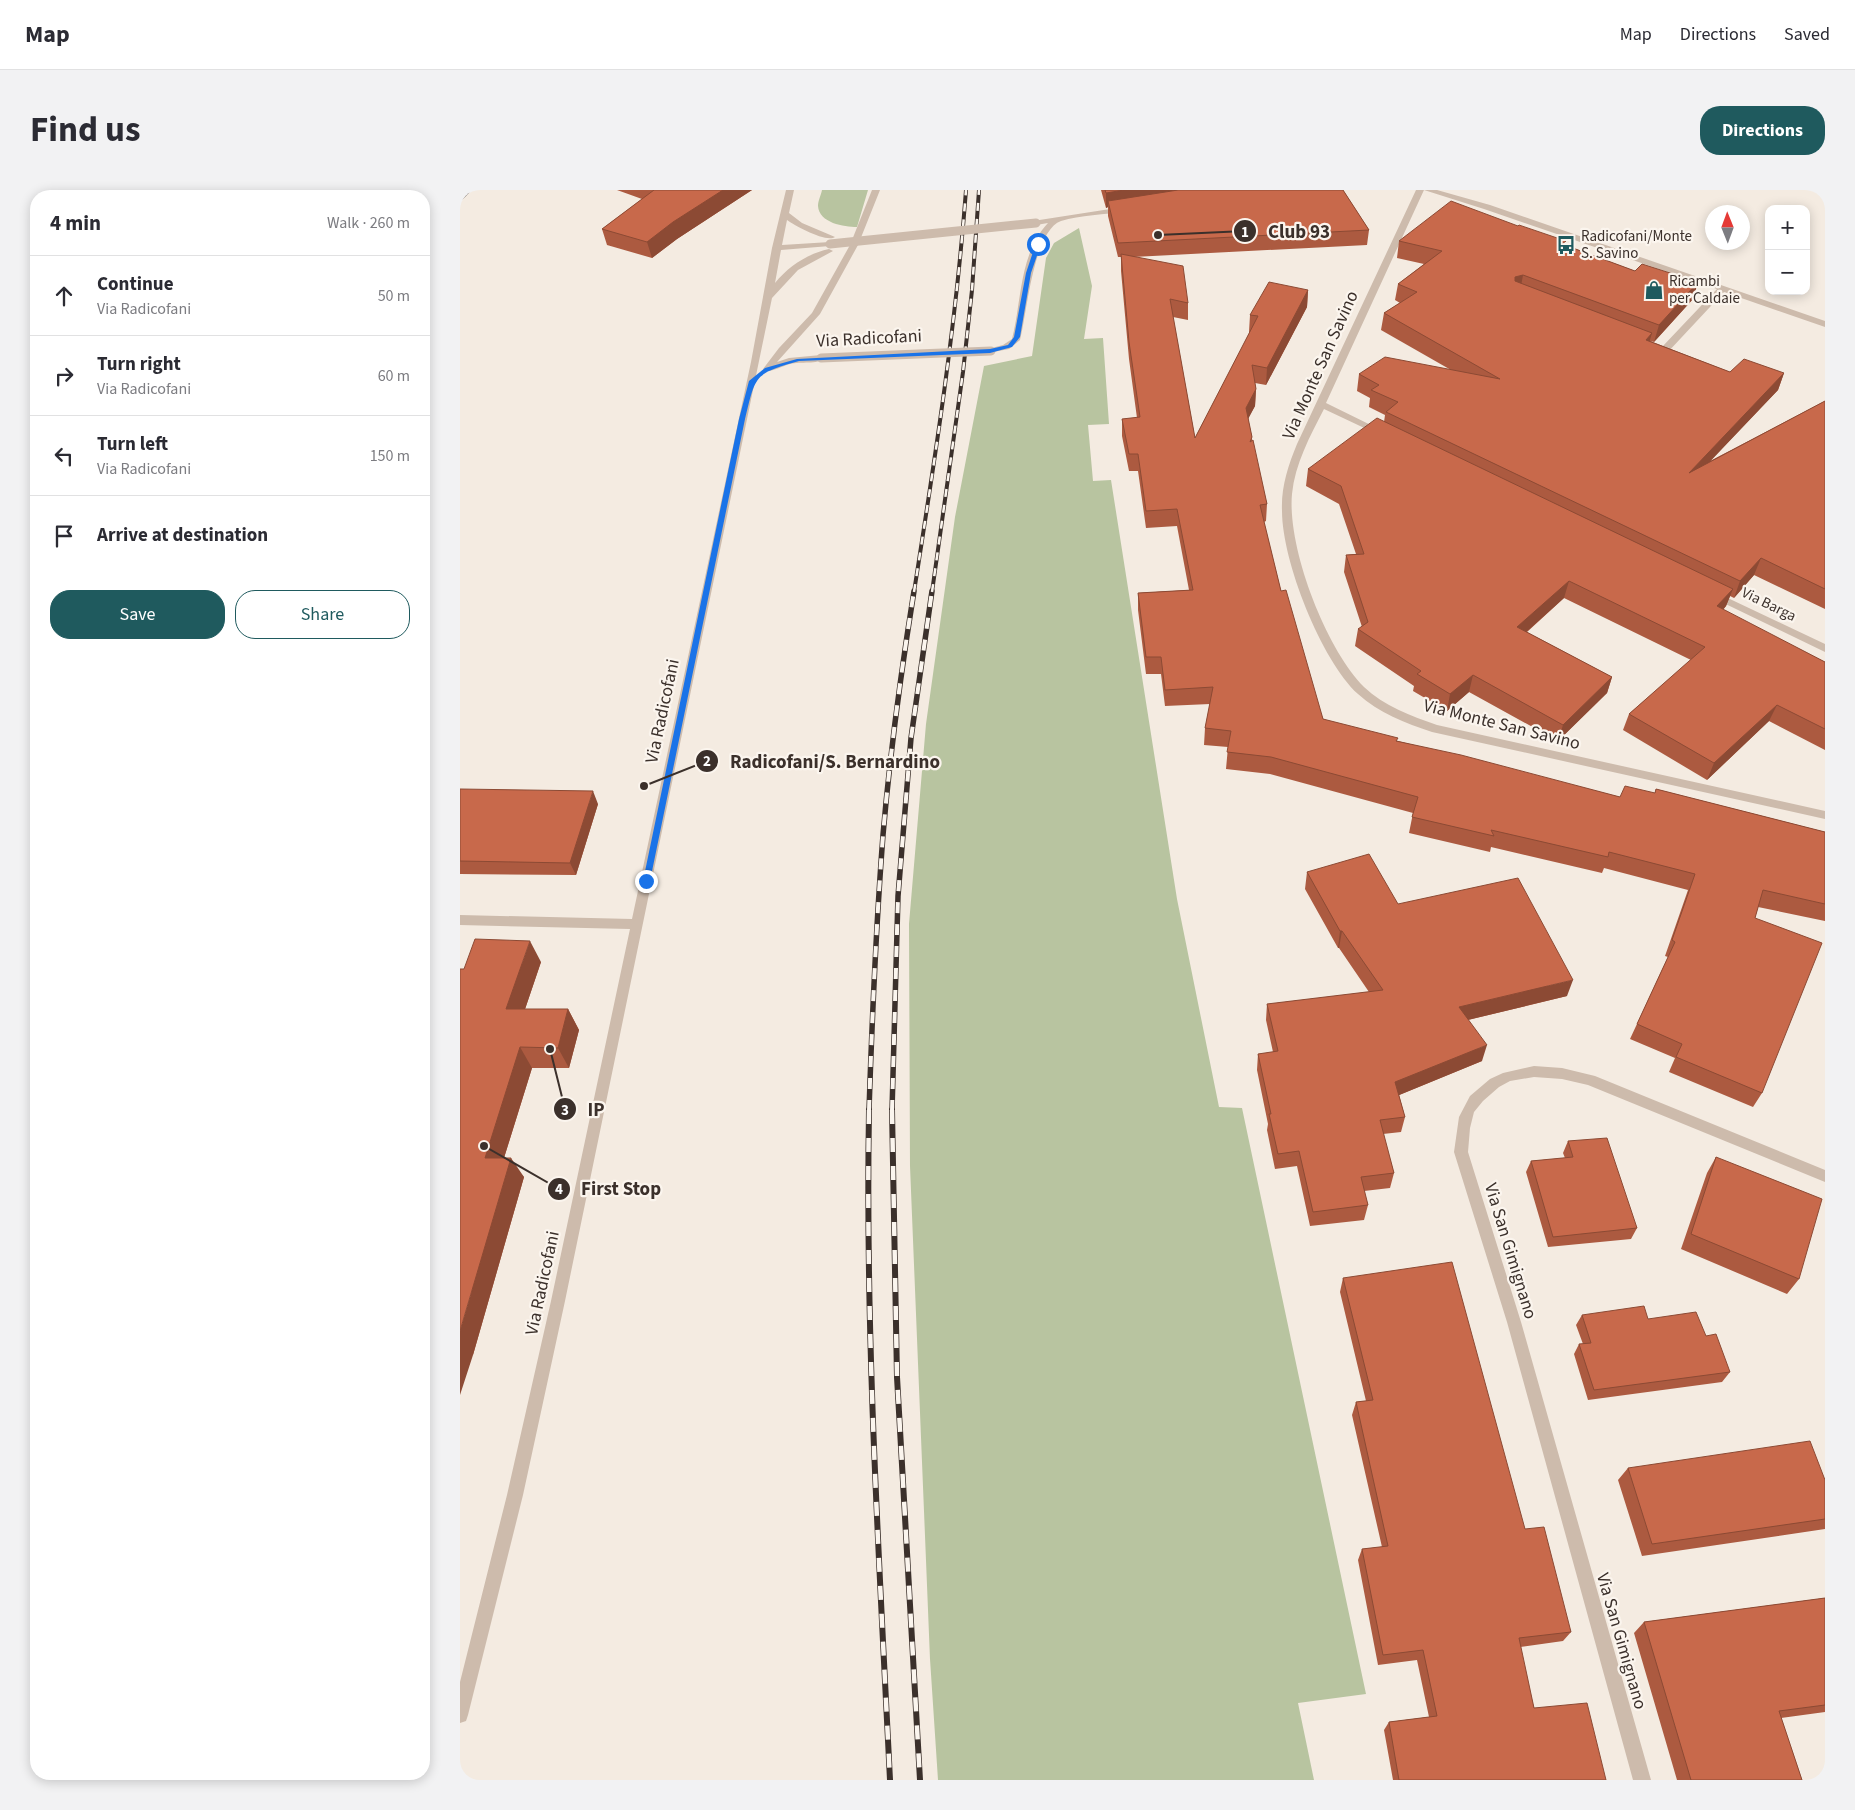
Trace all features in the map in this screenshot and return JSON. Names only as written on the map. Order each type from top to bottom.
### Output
[{"type":"street","points":[[752,382],[776,248],[790,190]]},
{"type":"street","points":[[767,369],[816,314],[854,246],[876,190]]},
{"type":"street","name":"Via Monte San Savino","points":[[1420,190],[1360,317],[1322,404],[1304,439],[1287,493],[1288,524],[1296,566],[1327,644],[1340,668],[1360,690],[1403,716],[1447,732],[1825,815]]},
{"type":"street","points":[[1428,190],[1487,207],[1825,324]]},
{"type":"street","points":[[776,248],[861,242],[1036,223],[1131,208]]},
{"type":"street","points":[[784,213],[799,225],[830,244]]},
{"type":"street","name":"Via Radicofani","points":[[460,1715],[515,1495],[558,1301],[742,419],[752,382],[767,369],[789,361],[990,351],[1006,348],[1016,340],[1033,258],[1044,233],[1056,220]]},
{"type":"street","points":[[768,298],[785,276],[830,244],[861,242]]},
{"type":"street","points":[[1646,344],[1664,351],[1723,288]]},
{"type":"street","points":[[1322,404],[1393,439]]},
{"type":"street","name":"Via Barga","points":[[1699,587],[1825,648]]},
{"type":"street","points":[[460,920],[637,924]]},
{"type":"street","name":"Via San Gimignano","points":[[1642,1780],[1514,1322],[1461,1152],[1462,1127],[1470,1105],[1488,1087],[1507,1075],[1536,1070],[1566,1073],[1606,1087],[1825,1176]]},
{"type":"green space","points":[[822,190],[868,190],[857,227],[833,223],[819,212],[818,202]]},
{"type":"green space","points":[[1079,228],[1092,286],[1084,339],[1103,338],[1109,424],[1088,425],[1093,481],[1111,480],[1177,899],[1219,1107],[1242,1108],[1366,1694],[1298,1703],[1314,1780],[938,1780],[930,1659],[910,1166],[909,924],[926,724],[955,517],[984,366],[1032,356],[1046,258],[1054,243]]},
{"type":"building","points":[[654,190],[723,190],[673,222],[647,242],[602,229]]},
{"type":"building","points":[[1105,190],[1124,190],[1106,193]]},
{"type":"building","points":[[1178,190],[1343,190],[1369,230],[1118,243],[1108,201]]},
{"type":"building","points":[[1451,201],[1518,226],[1566,241],[1562,244],[1635,271],[1642,264],[1698,282],[1659,325],[1523,275],[1515,277],[1515,281],[1652,333],[1646,340],[1730,372],[1744,359],[1784,373],[1689,473],[1825,401],[1825,589],[1761,558],[1740,581],[1386,412],[1398,402],[1371,390],[1379,385],[1359,374],[1385,357],[1500,379],[1384,313],[1417,292],[1398,284],[1442,251],[1399,241]]},
{"type":"building","points":[[1121,254],[1183,266],[1188,303],[1170,299],[1195,438],[1258,316],[1250,315],[1269,282],[1308,290],[1267,368],[1252,365],[1256,389],[1246,408],[1252,437],[1250,442],[1253,440],[1267,504],[1260,505],[1281,591],[1286,590],[1323,719],[1398,738],[1396,741],[1461,755],[1620,797],[1625,786],[1655,793],[1656,789],[1825,832],[1825,904],[1763,890],[1755,918],[1822,943],[1762,1093],[1676,1057],[1682,1044],[1637,1024],[1675,942],[1672,940],[1695,874],[1609,852],[1608,857],[1491,830],[1494,836],[1412,817],[1418,797],[1271,757],[1227,752],[1231,731],[1205,728],[1213,687],[1165,690],[1161,657],[1146,657],[1138,593],[1193,590],[1177,509],[1146,511],[1138,454],[1129,454],[1122,419],[1140,417],[1129,342]]},
{"type":"building","points":[[1377,418],[1733,589],[1717,606],[1825,662],[1825,729],[1777,705],[1714,763],[1629,714],[1705,647],[1569,581],[1517,627],[1612,677],[1563,725],[1473,675],[1450,694],[1417,674],[1421,671],[1358,629],[1368,622],[1346,555],[1364,554],[1341,486],[1308,469]]},
{"type":"building","points":[[460,789],[593,791],[570,863],[460,861]]},
{"type":"building","points":[[1369,854],[1398,904],[1518,878],[1573,980],[1459,1007],[1487,1045],[1395,1082],[1405,1117],[1380,1120],[1394,1173],[1361,1177],[1368,1205],[1313,1212],[1299,1151],[1278,1154],[1258,1054],[1278,1051],[1267,1004],[1383,990],[1342,931],[1340,931],[1307,872]]},
{"type":"building","points":[[475,939],[530,941],[506,1009],[568,1009],[558,1048],[520,1047],[485,1158],[511,1158],[460,1331],[460,969],[464,969]]},
{"type":"building","points":[[1607,1138],[1637,1228],[1553,1237],[1531,1161],[1573,1157],[1568,1141]]},
{"type":"building","points":[[1716,1157],[1822,1199],[1799,1279],[1691,1234]]},
{"type":"building","points":[[1452,1262],[1525,1529],[1544,1527],[1571,1632],[1519,1638],[1534,1708],[1587,1703],[1606,1780],[1399,1780],[1389,1722],[1437,1716],[1423,1650],[1383,1655],[1362,1549],[1388,1546],[1356,1402],[1373,1400],[1343,1278]]},
{"type":"building","points":[[1644,1306],[1648,1319],[1696,1312],[1706,1336],[1716,1334],[1730,1372],[1594,1390],[1579,1344],[1591,1343],[1582,1315]]},
{"type":"building","points":[[1810,1441],[1825,1480],[1825,1519],[1652,1544],[1628,1468]]},
{"type":"building","points":[[1825,1598],[1825,1705],[1779,1711],[1802,1780],[1691,1780],[1644,1622]]},
{"type":"railway","points":[[460,199],[469,190]]},
{"type":"railway","points":[[914,592],[951,341],[966,190]]},
{"type":"railway","points":[[932,592],[963,372],[972,290],[979,190]]},
{"type":"railway","points":[[869,1111],[874,973],[883,835],[896,713],[914,591]]},
{"type":"railway","points":[[892,1111],[898,896],[911,738],[932,591]]},
{"type":"railway","points":[[869,1110],[868,1194],[871,1361],[877,1529],[890,1780]]},
{"type":"railway","points":[[892,1111],[897,1377],[920,1780]]},
{"type":"place","name":"Club 93","points":[[1158,235]]},
{"type":"place","name":"Radicofani/Monte S. Savino","points":[[1566,245]]},
{"type":"place","name":"Ricambi per Caldaie","points":[[1654,290]]},
{"type":"place","name":"Radicofani/S. Bernardino","points":[[644,786]]},
{"type":"place","name":"IP","points":[[550,1049]]},
{"type":"place","name":"First Stop","points":[[484,1146]]},
{"type":"route","points":[[646,881],[742,419],[752,382],[767,369],[789,361],[990,351],[1010,346],[1017,337],[1029,273],[1038,244]]}]
